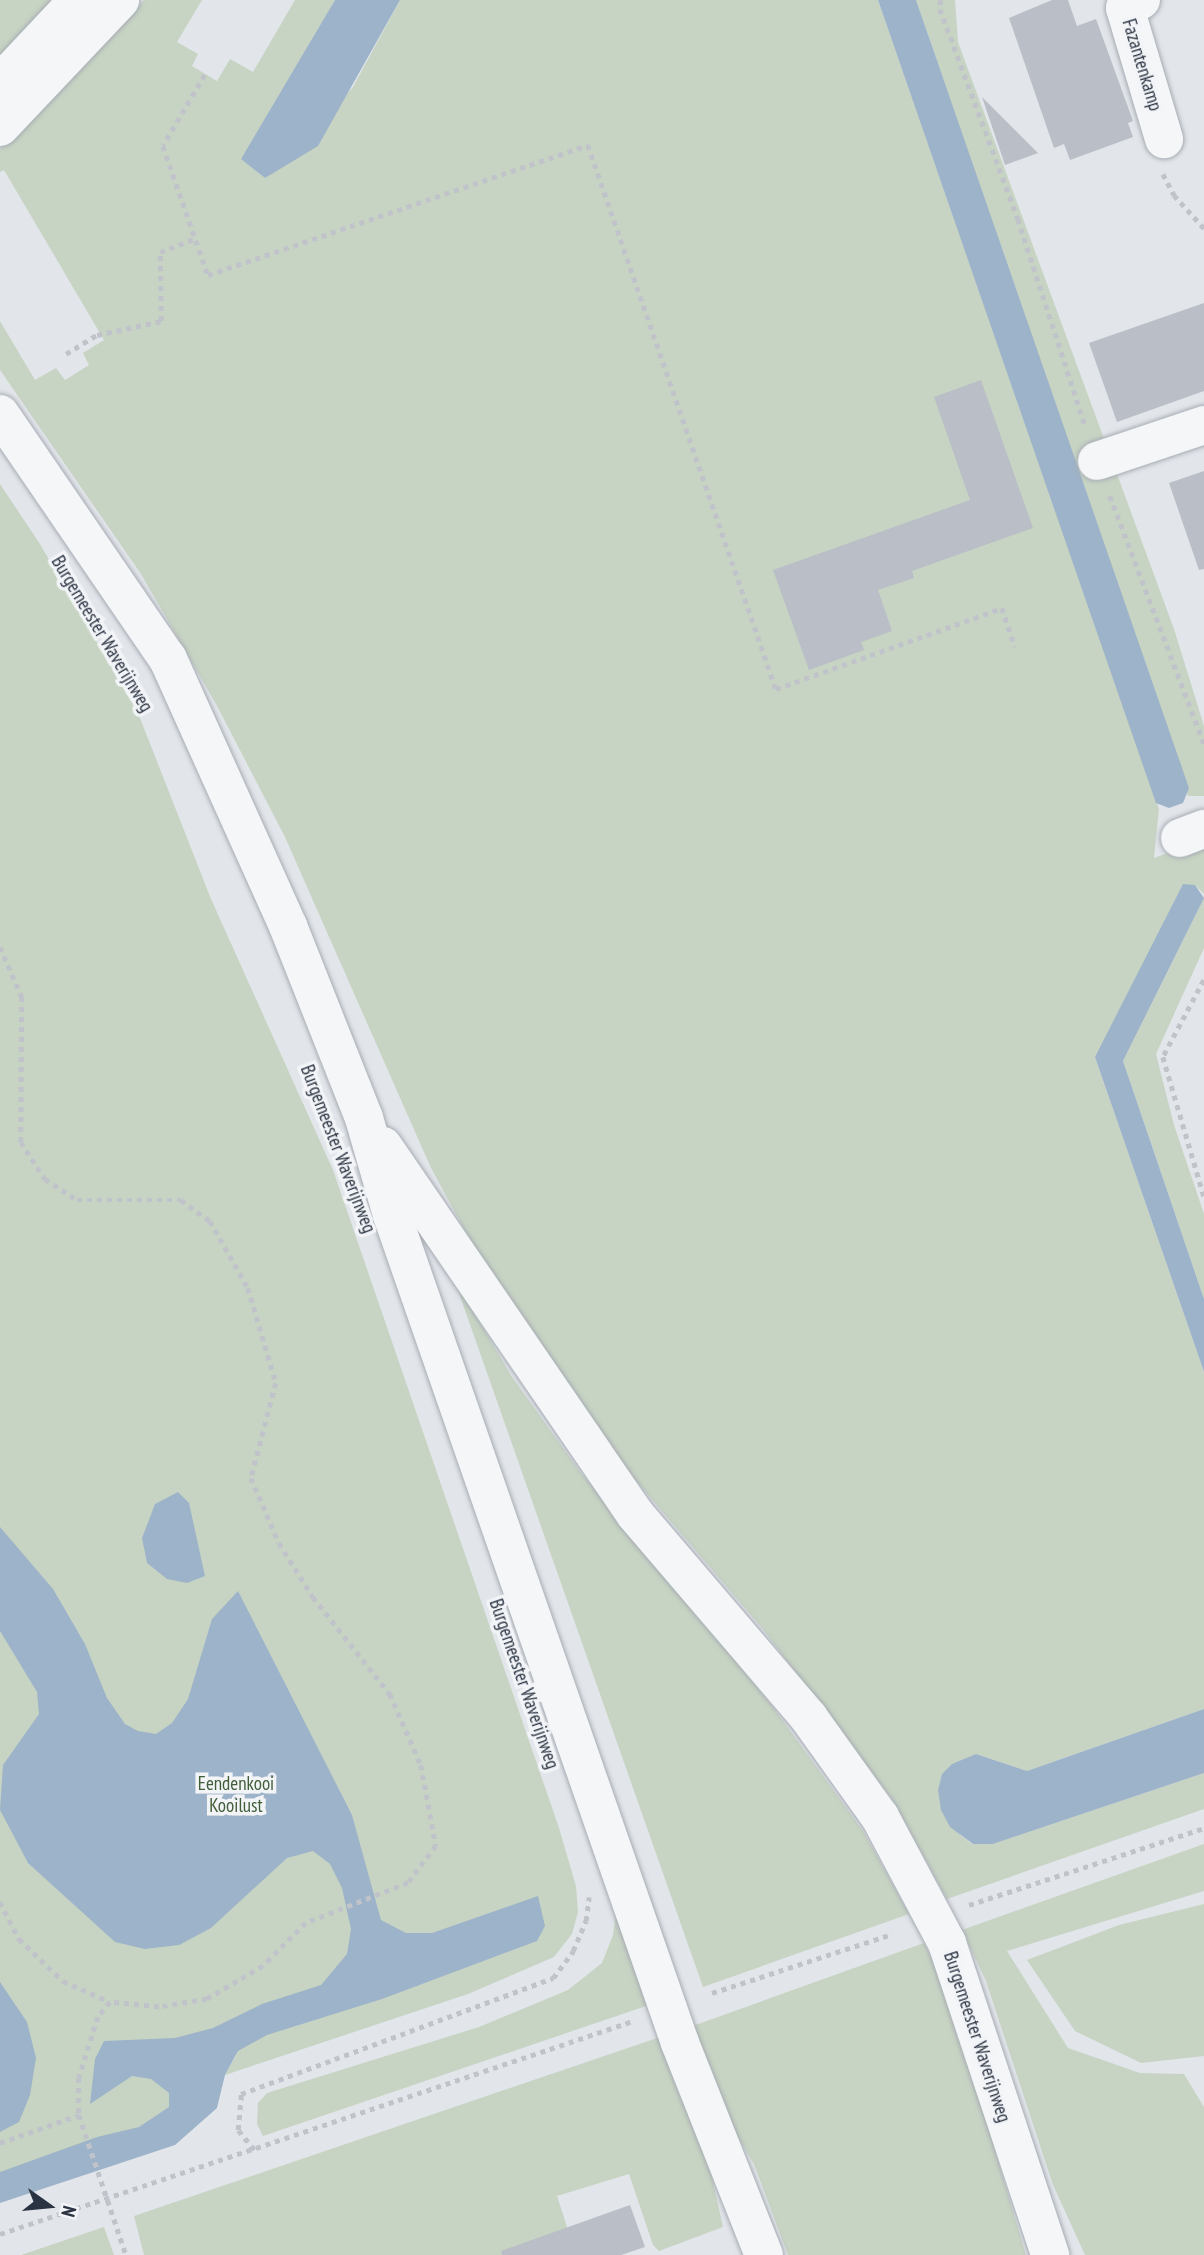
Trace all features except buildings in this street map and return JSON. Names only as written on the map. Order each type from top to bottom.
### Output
[{"type":"street","points":[[0,83],[78,0]]},
{"type":"street","points":[[0,127],[120,0]]},
{"type":"street","name":"Fazantenkamp","points":[[1141,0],[1125,8],[1164,139]]},
{"type":"street","name":"Burgemeester Waverijnweg","points":[[0,414],[168,659],[288,926],[364,1118],[392,1215],[666,2004],[764,2255]]},
{"type":"street","points":[[1097,461],[1204,425]]},
{"type":"street","name":"Burgemeester Waverijnweg","points":[[364,1118],[635,1514],[809,1718],[880,1817],[947,1943],[1050,2255]]},
{"type":"path","points":[[941,0],[1097,461],[1204,744]]},
{"type":"path","points":[[205,75],[163,145],[208,275],[588,145],[776,689],[1002,608],[1015,647]]},
{"type":"path","points":[[1164,139],[1163,173],[1174,195],[1204,229]]},
{"type":"path","points":[[66,354],[97,335],[161,321],[160,251],[194,239]]},
{"type":"path","points":[[0,947],[22,997],[21,1142],[45,1179],[77,1200],[181,1200],[210,1221],[248,1288],[276,1383],[251,1478],[279,1543],[313,1597],[390,1695],[421,1765],[432,1809],[436,1846],[408,1883],[306,1923],[263,1966],[207,1999],[159,2007],[110,2002],[63,1981],[19,1939],[0,1902]]},
{"type":"path","points":[[1204,980],[1163,1056],[1204,1196]]},
{"type":"path","points":[[967,1906],[1204,1828]]},
{"type":"path","points":[[254,2150],[238,2130],[241,2094],[553,1978],[573,1951],[586,1921],[587,1884]]},
{"type":"path","points":[[712,1993],[893,1934]]},
{"type":"path","points":[[110,2002],[98,2017],[79,2078],[79,2115],[127,2255]]},
{"type":"path","points":[[0,2234],[644,2017]]},
{"type":"path","points":[[0,2143],[79,2115]]},
{"type":"green space","points":[[0,0],[51,0],[0,63]]},
{"type":"green space","points":[[144,0],[202,0],[177,42],[198,54],[192,66],[217,81],[230,59],[253,72],[295,0],[335,0],[242,159],[265,178],[285,163],[353,87],[400,0],[878,0],[1159,809],[1154,858],[1204,840],[1204,894],[1195,885],[1095,1057],[1204,1372],[1204,1709],[1027,1771],[976,1754],[960,1835],[972,1844],[993,1844],[1204,1773],[1204,1809],[947,1899],[892,1799],[762,1628],[619,1461],[494,1284],[431,1168],[285,837],[216,704],[141,574],[0,370],[0,321],[35,380],[56,368],[65,380],[89,365],[83,353],[104,340],[4,170],[0,172],[0,149]]},
{"type":"green space","points":[[916,0],[955,0],[958,42],[1174,629],[1204,726],[1204,796],[1188,796]]},
{"type":"green space","name":"Eendenkooi Kooilust","points":[[0,484],[40,544],[138,713],[211,899],[333,1170],[559,1828],[576,1886],[578,1912],[572,1934],[554,1957],[468,1994],[225,2075],[238,2052],[175,2131],[0,2191]]},
{"type":"green space","points":[[1204,898],[1204,948],[1156,1054],[1174,1125],[1204,1214],[1204,1299],[1123,1061]]},
{"type":"green space","points":[[454,1279],[512,1377],[581,1473],[770,1703],[863,1831],[909,1914],[703,1987]]},
{"type":"green space","points":[[1204,1844],[1204,1891],[1007,1951],[1068,2048],[1140,2073],[1184,2074],[1204,2107],[1204,2255],[1085,2255],[1053,2185],[986,1981],[962,1930]]},
{"type":"green space","points":[[618,1898],[655,2003],[263,2136],[257,2124],[258,2103],[267,2093],[479,2027],[568,1990],[602,1963],[613,1935]]},
{"type":"green space","points":[[1204,1904],[1204,2056],[1141,2063],[1075,2031],[1027,1960],[1119,1925]]},
{"type":"green space","points":[[924,1943],[948,1991],[1026,2255],[788,2255],[754,2164],[717,2103],[687,2028]]},
{"type":"green space","points":[[666,2035],[699,2119],[723,2227],[659,2251],[653,2245],[629,2174],[557,2196],[568,2230],[502,2255],[144,2255],[134,2216]]},
{"type":"green space","points":[[104,2227],[114,2255],[21,2255]]},
{"type":"water","points":[[335,0],[400,0],[318,146],[265,178],[241,159]]},
{"type":"water","points":[[878,0],[916,0],[1189,788],[1183,803],[1169,808],[1156,803]]},
{"type":"water","points":[[1183,884],[1195,885],[1204,898],[1123,1061],[1204,1299],[1204,1372],[1095,1057]]},
{"type":"water","points":[[178,1492],[189,1503],[205,1576],[187,1583],[167,1579],[147,1563],[142,1538],[155,1504]]},
{"type":"water","points":[[0,1527],[53,1589],[85,1644],[107,1698],[125,1724],[138,1731],[156,1734],[172,1723],[188,1699],[212,1619],[238,1591],[352,1815],[381,1920],[406,1933],[432,1933],[538,1896],[545,1926],[537,1941],[382,1999],[267,2035],[238,2051],[225,2075],[217,2108],[175,2145],[0,2203],[0,2172],[97,2137],[139,2127],[169,2107],[169,2093],[151,2079],[132,2076],[90,2104],[95,2059],[104,2041],[175,2038],[213,2028],[262,2004],[321,1985],[347,1954],[351,1929],[342,1888],[330,1864],[313,1851],[287,1858],[211,1928],[179,1945],[145,1949],[115,1942],[28,1863],[0,1810],[3,1765],[39,1714],[37,1692],[0,1631]]},
{"type":"water","points":[[1204,1709],[1204,1773],[993,1844],[973,1844],[950,1827],[941,1810],[938,1790],[942,1774],[952,1764],[976,1754],[1027,1771]]},
{"type":"water","points":[[0,1982],[27,2022],[36,2058],[30,2095],[19,2122],[0,2132]]}]
